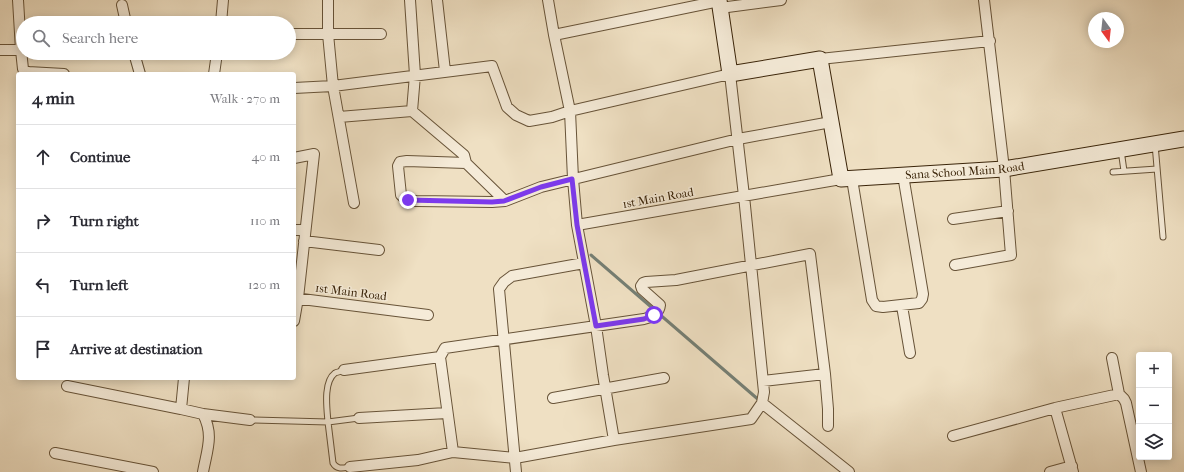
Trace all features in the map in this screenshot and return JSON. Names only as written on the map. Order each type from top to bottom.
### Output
[{"type":"street","points":[[18,0],[19,16]]},
{"type":"street","points":[[222,16],[223,0]]},
{"type":"street","points":[[328,0],[328,34],[333,86],[354,204]]},
{"type":"street","points":[[410,0],[415,75],[412,111]]},
{"type":"street","points":[[437,0],[445,71]]},
{"type":"street","points":[[548,0],[570,111],[572,179],[577,225],[596,326],[614,440]]},
{"type":"street","points":[[554,35],[720,3],[781,0]]},
{"type":"street","points":[[955,265],[1011,255],[1004,169],[984,0]]},
{"type":"street","points":[[350,467],[418,460],[453,452],[515,458],[614,440],[751,419],[762,403],[764,392],[738,140],[720,3]]},
{"type":"street","points":[[122,5],[124,16]]},
{"type":"street","points":[[296,34],[381,34]]},
{"type":"street","points":[[296,88],[333,86],[492,66],[507,107],[516,115],[529,122],[730,74],[820,59],[990,42]]},
{"type":"street","points":[[0,50],[16,50]]},
{"type":"street","points":[[820,59],[831,122],[847,179],[872,300],[876,306],[902,306],[919,303],[922,299],[923,294],[903,175]]},
{"type":"street","points":[[22,60],[23,69],[28,72]]},
{"type":"street","points":[[136,60],[139,72]]},
{"type":"street","points":[[214,72],[216,60]]},
{"type":"street","points":[[339,117],[412,111],[464,154],[466,163],[504,201]]},
{"type":"street","points":[[466,163],[407,160],[400,162],[398,166],[401,195],[408,200],[416,201],[504,201],[541,187],[572,179],[738,140],[831,122]]},
{"type":"street","name":"Sana School Main Road","points":[[744,196],[847,179],[1004,169],[1184,139]]},
{"type":"street","points":[[296,158],[314,154],[305,236],[296,298]]},
{"type":"street","name":"1st Main Road","points":[[577,225],[744,196]]},
{"type":"street","points":[[953,219],[1008,211]]},
{"type":"street","points":[[296,231],[305,236],[379,250]]},
{"type":"street","points":[[453,452],[440,357],[445,348],[649,318],[658,313],[660,305],[642,289],[641,286],[643,283],[676,280],[810,254],[825,374],[828,426]]},
{"type":"street","points":[[516,472],[499,289],[504,282],[512,276],[584,263]]},
{"type":"street","name":"1st Main Road","points":[[296,298],[428,315]]},
{"type":"street","points":[[902,306],[910,353]]},
{"type":"street","points":[[344,370],[440,357]]},
{"type":"street","points":[[1112,358],[1119,394],[1126,403],[1141,472]]},
{"type":"street","points":[[762,381],[825,374]]},
{"type":"street","points":[[553,398],[664,378]]},
{"type":"street","points":[[181,409],[184,380]]},
{"type":"street","points":[[68,386],[203,414],[250,420]]},
{"type":"street","points":[[953,436],[1055,408],[1119,394]]},
{"type":"street","points":[[762,403],[849,472]]},
{"type":"street","points":[[1050,472],[1072,469],[1055,408]]},
{"type":"street","points":[[359,418],[447,413]]},
{"type":"street","points":[[203,414],[208,423],[210,438],[203,472]]},
{"type":"street","points":[[55,453],[153,472]]},
{"type":"lane","points":[[1154,144],[1163,237]]},
{"type":"lane","points":[[1121,150],[1124,171]]},
{"type":"lane","points":[[1113,172],[1157,169]]},
{"type":"lane","points":[[344,370],[335,373],[327,386],[328,422],[333,463],[335,467],[338,468],[350,467]]},
{"type":"lane","points":[[250,420],[328,422],[359,418]]},
{"type":"waterway","points":[[591,255],[760,401]]},
{"type":"route","points":[[408,200],[504,201],[541,187],[572,179],[577,225],[596,326],[644,319],[654,315]]}]
